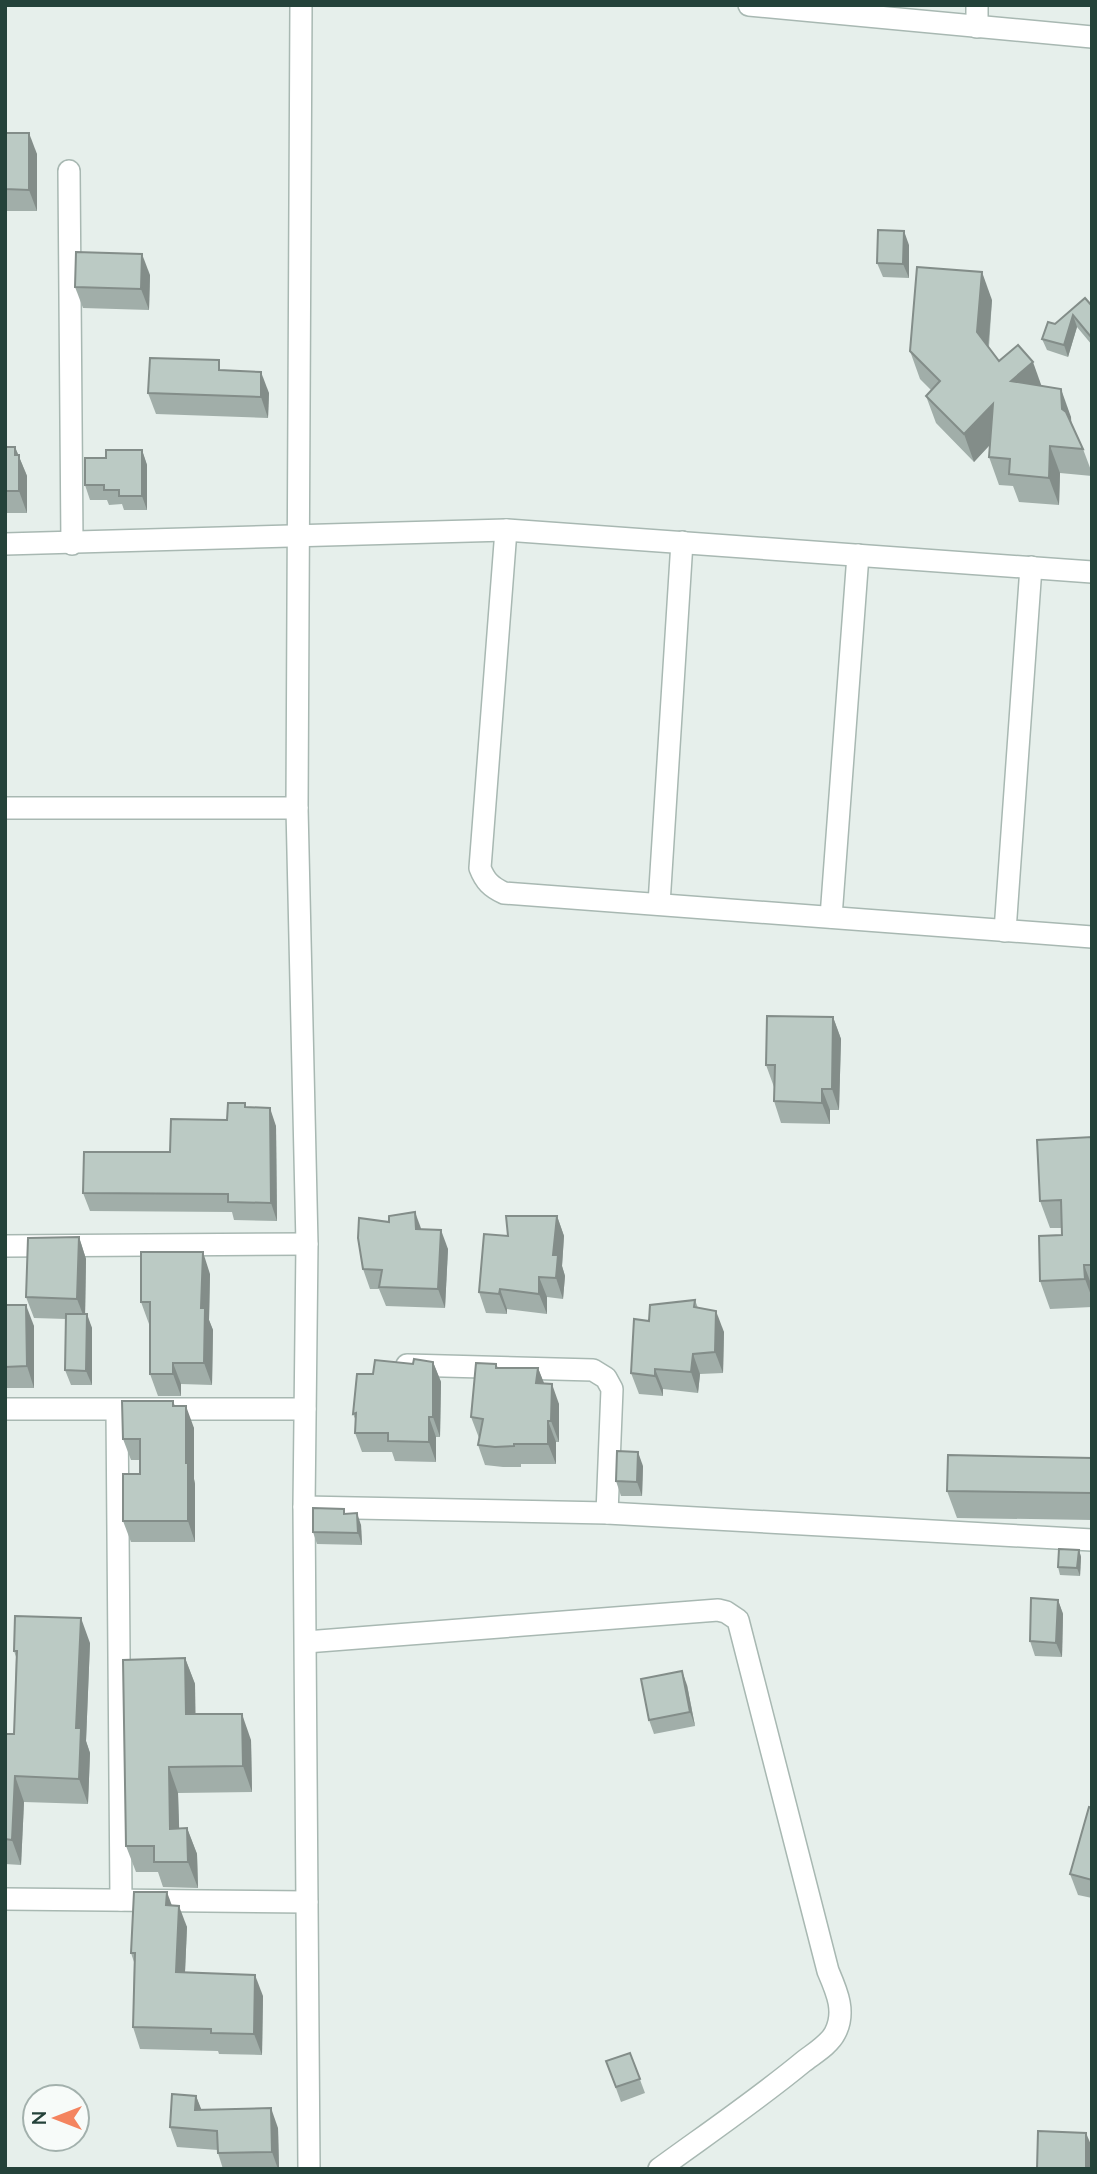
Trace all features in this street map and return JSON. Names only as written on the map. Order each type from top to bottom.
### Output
[{"type":"street","points":[[302,5],[297,808],[307,1244],[304,1507],[309,2169]]},
{"type":"street","points":[[749,5],[977,16],[1092,37]]},
{"type":"street","points":[[69,171],[72,544]]},
{"type":"street","points":[[506,530],[480,868],[485,880],[493,888],[504,893],[1092,937]]},
{"type":"street","points":[[5,544],[506,530],[1092,572]]},
{"type":"street","points":[[659,904],[682,542]]},
{"type":"street","points":[[831,917],[858,555]]},
{"type":"street","points":[[1005,931],[1031,567]]},
{"type":"street","points":[[5,808],[297,808]]},
{"type":"street","points":[[5,1246],[307,1244]]},
{"type":"street","points":[[390,1364],[593,1370],[606,1378],[612,1389],[607,1513]]},
{"type":"street","points":[[5,1409],[305,1409]]},
{"type":"street","points":[[117,1409],[121,1900]]},
{"type":"street","points":[[304,1507],[607,1513],[1092,1540]]},
{"type":"street","points":[[306,1642],[718,1610],[738,1620],[821,1945],[839,1996],[841,2011],[834,2037],[778,2082],[659,2169]]},
{"type":"street","points":[[5,1899],[307,1902]]},
{"type":"building","points":[[5,133],[29,133],[29,190],[5,189]]},
{"type":"building","points":[[878,230],[904,231],[903,264],[877,263]]},
{"type":"building","points":[[76,252],[142,254],[141,289],[75,287]]},
{"type":"building","points":[[917,267],[982,272],[977,332],[999,361],[1018,345],[1033,362],[1011,381],[1061,389],[1062,409],[1066,412],[1083,449],[1050,446],[1049,478],[1009,474],[1010,459],[989,457],[993,404],[964,434],[926,396],[940,381],[910,351]]},
{"type":"building","points":[[1085,298],[1092,306],[1091,337],[1073,315],[1064,345],[1042,339],[1048,322],[1055,324]]},
{"type":"building","points":[[150,358],[219,360],[219,370],[261,372],[261,397],[148,393]]},
{"type":"building","points":[[5,447],[15,447],[15,455],[19,455],[19,491],[5,491]]},
{"type":"building","points":[[106,450],[142,450],[142,496],[119,496],[119,490],[104,490],[104,485],[85,485],[85,458],[106,458]]},
{"type":"building","points":[[767,1016],[833,1017],[832,1089],[822,1089],[822,1103],[774,1101],[775,1065],[766,1065]]},
{"type":"building","points":[[228,1103],[270,1108],[271,1203],[228,1202],[228,1194],[83,1193],[84,1152],[170,1152],[171,1119],[227,1120]]},
{"type":"building","points":[[1092,1137],[1092,1265],[1084,1265],[1085,1279],[1040,1281],[1039,1236],[1062,1235],[1061,1200],[1040,1201],[1037,1140]]},
{"type":"building","points":[[415,1212],[416,1229],[441,1230],[438,1289],[379,1287],[382,1270],[363,1269],[358,1238],[359,1218],[389,1222],[389,1216]]},
{"type":"building","points":[[506,1216],[557,1216],[553,1255],[558,1255],[556,1278],[539,1277],[539,1294],[500,1289],[499,1294],[479,1292],[484,1234],[508,1236]]},
{"type":"building","points":[[79,1237],[77,1299],[26,1297],[28,1238]]},
{"type":"building","points":[[141,1252],[203,1252],[201,1308],[205,1308],[204,1363],[173,1363],[173,1374],[150,1374],[150,1302],[141,1302]]},
{"type":"building","points":[[695,1300],[694,1307],[716,1311],[715,1352],[693,1354],[691,1372],[655,1369],[655,1376],[631,1373],[634,1319],[649,1321],[650,1305]]},
{"type":"building","points":[[5,1305],[26,1305],[27,1366],[5,1367]]},
{"type":"building","points":[[66,1314],[87,1314],[86,1371],[65,1370]]},
{"type":"building","points":[[414,1359],[433,1362],[433,1417],[429,1417],[429,1442],[388,1441],[388,1433],[355,1433],[356,1413],[353,1414],[357,1374],[373,1374],[375,1360],[413,1364]]},
{"type":"building","points":[[476,1363],[496,1364],[496,1368],[538,1368],[536,1383],[552,1384],[548,1444],[495,1447],[478,1445],[483,1419],[471,1417]]},
{"type":"building","points":[[122,1401],[173,1401],[173,1406],[186,1406],[188,1521],[123,1521],[123,1474],[140,1474],[140,1439],[123,1439]]},
{"type":"building","points":[[617,1451],[638,1452],[637,1482],[616,1481]]},
{"type":"building","points":[[948,1455],[1092,1458],[1092,1493],[947,1491]]},
{"type":"building","points":[[313,1508],[344,1509],[344,1514],[357,1513],[358,1533],[313,1532]]},
{"type":"building","points":[[1059,1549],[1079,1550],[1077,1568],[1058,1567]]},
{"type":"building","points":[[1031,1598],[1058,1600],[1056,1643],[1030,1641]]},
{"type":"building","points":[[15,1616],[81,1618],[76,1728],[81,1728],[79,1779],[15,1776],[12,1840],[5,1839],[5,1734],[14,1734],[17,1651],[14,1651]]},
{"type":"building","points":[[185,1658],[186,1714],[242,1714],[243,1766],[169,1767],[170,1829],[187,1828],[188,1862],[154,1862],[154,1846],[126,1846],[123,1660]]},
{"type":"building","points":[[682,1671],[690,1712],[649,1720],[641,1679]]},
{"type":"building","points":[[1089,1807],[1092,1808],[1092,1880],[1070,1874]]},
{"type":"building","points":[[134,1892],[167,1892],[166,1905],[179,1906],[176,1972],[255,1975],[254,2034],[211,2033],[211,2029],[133,2027],[135,1953],[131,1953]]},
{"type":"building","points":[[630,2053],[640,2079],[616,2087],[606,2061]]},
{"type":"building","points":[[172,2094],[196,2096],[195,2110],[271,2108],[272,2152],[218,2153],[217,2131],[170,2127]]},
{"type":"building","points":[[1038,2131],[1086,2133],[1086,2169],[1037,2169]]}]
